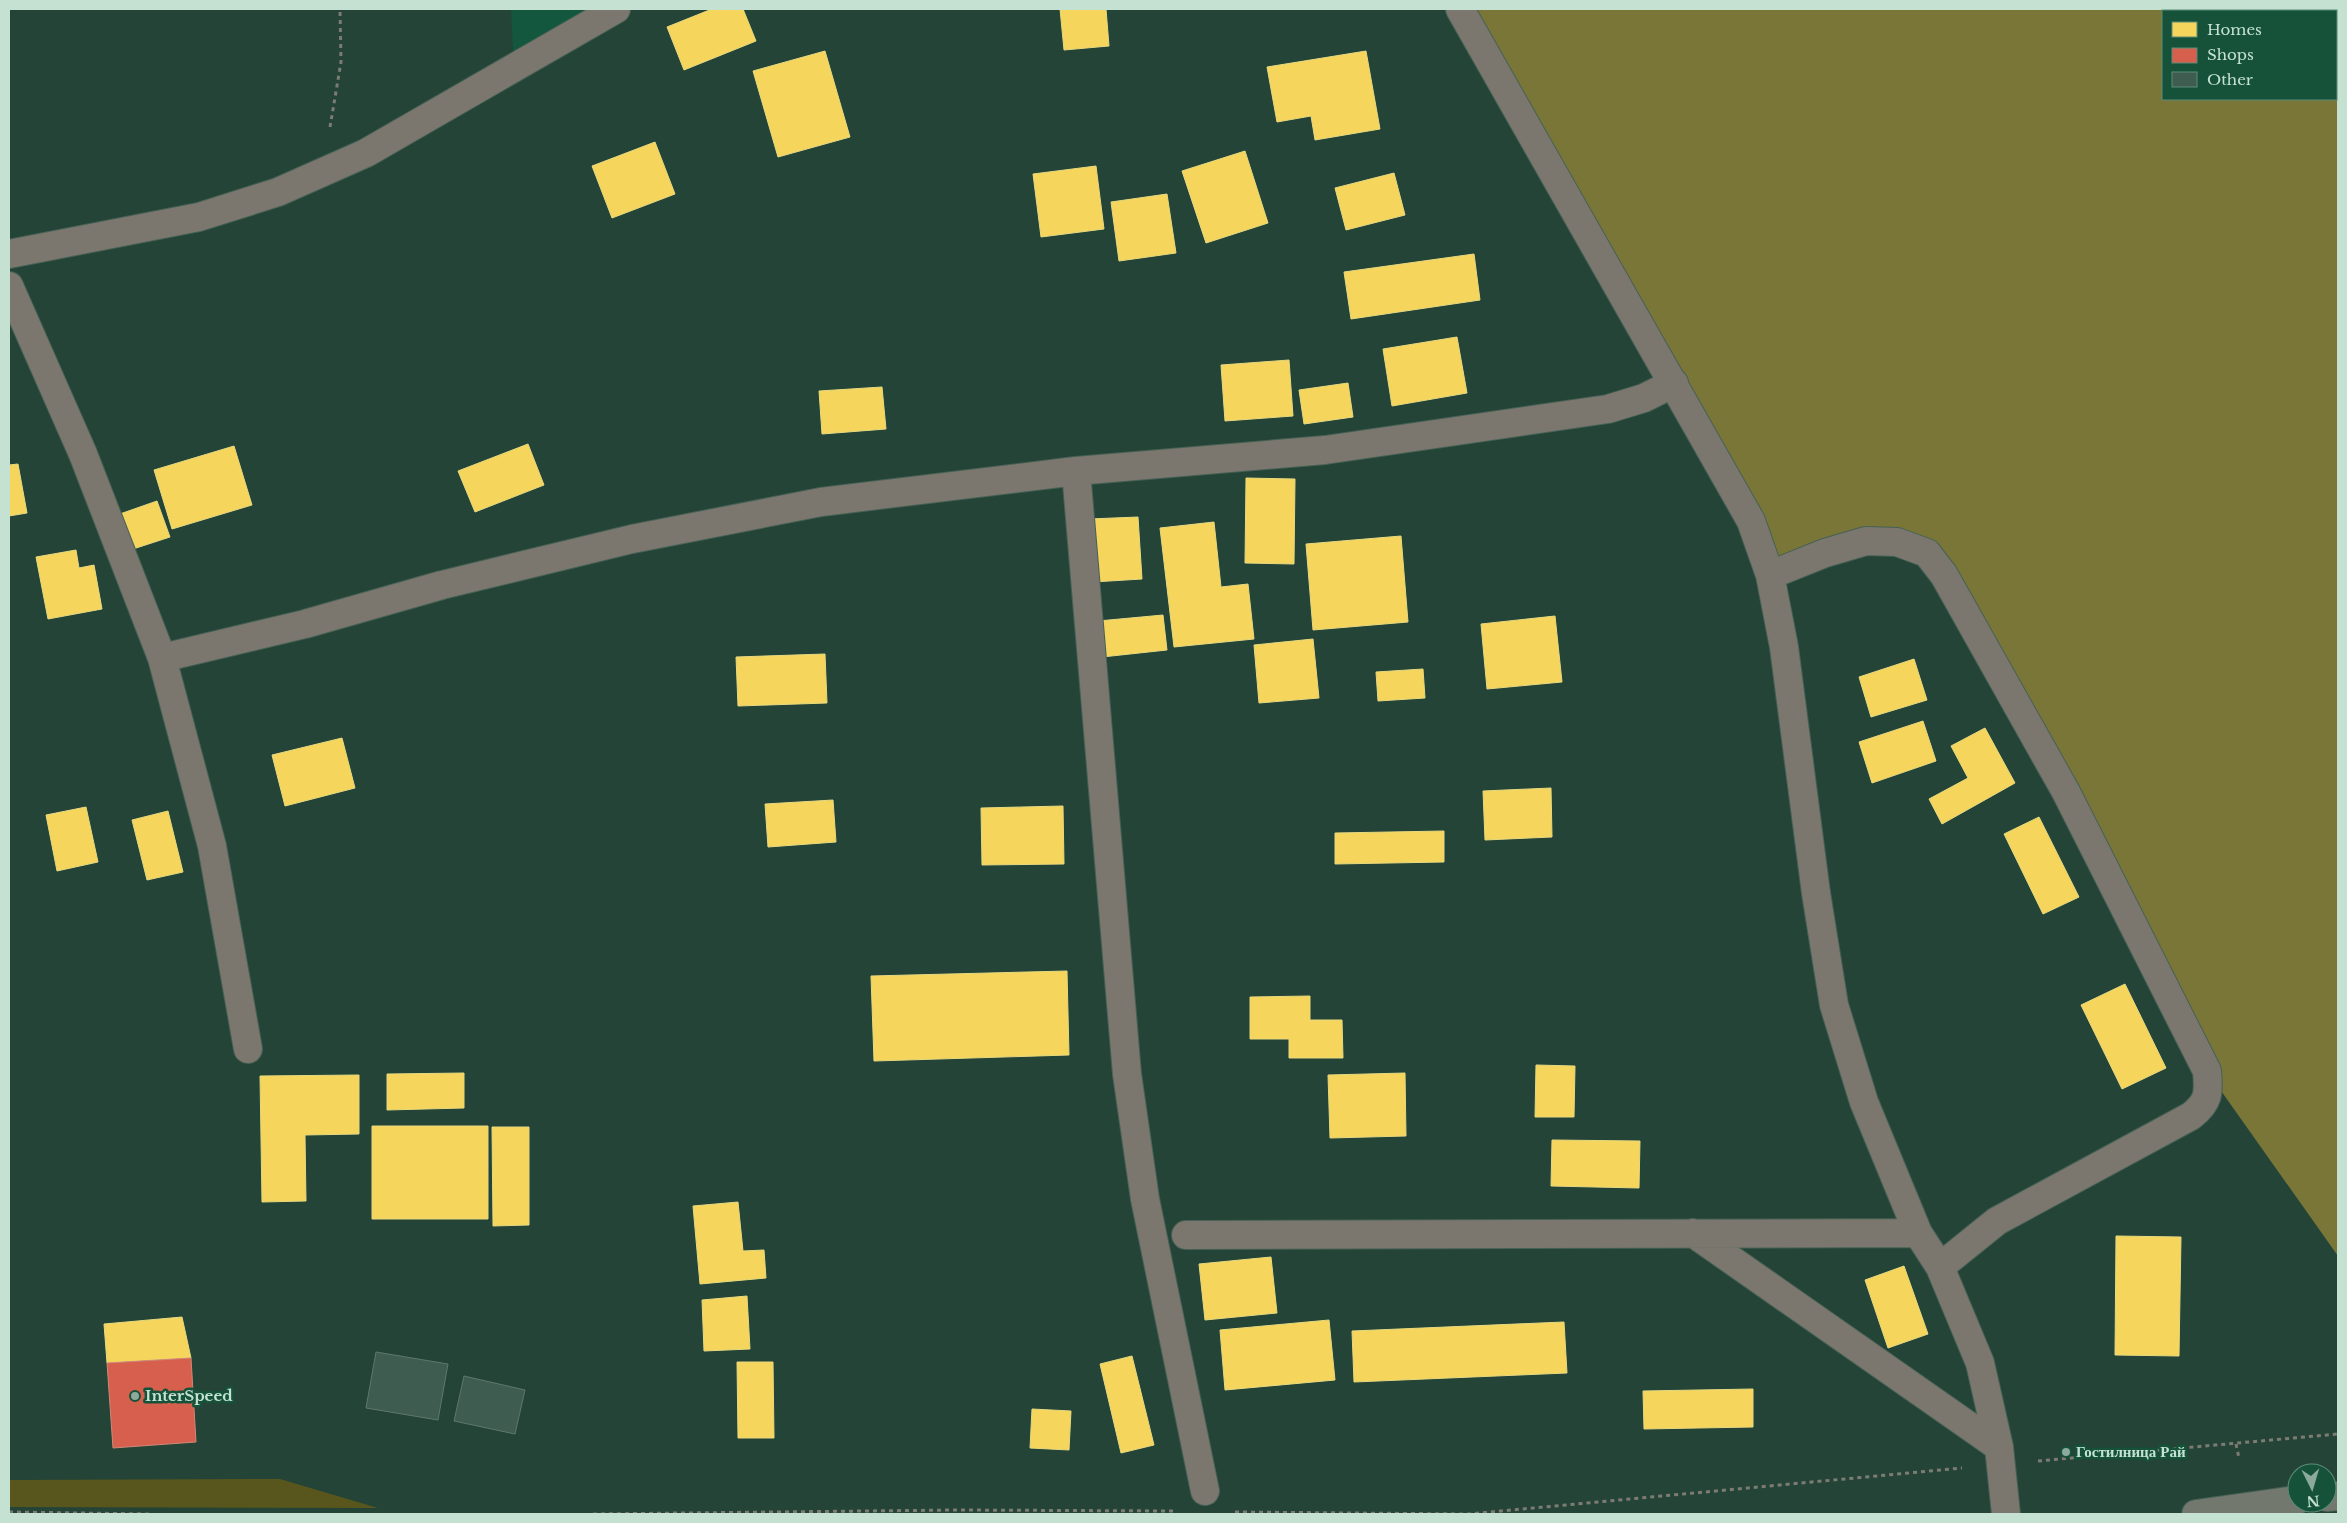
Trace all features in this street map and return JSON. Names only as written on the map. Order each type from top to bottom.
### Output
[{"type":"main road","points":[[2196,1514],[2287,1501]]},
{"type":"street","points":[[9,254],[199,217],[278,192],[366,153],[616,9]]},
{"type":"street","points":[[1460,9],[1751,521],[1770,575],[1784,647],[1816,893],[1834,1005],[1864,1102],[1918,1233],[1940,1267],[1980,1363],[2000,1455],[2006,1514]]},
{"type":"street","points":[[9,286],[83,454],[162,658],[212,846],[248,1050]]},
{"type":"street","points":[[162,658],[305,624],[442,585],[632,540],[821,502],[1076,471],[1325,450],[1608,410],[1644,398],[1674,383]]},
{"type":"street","points":[[1076,471],[1126,1074],[1145,1199],[1205,1491]]},
{"type":"street","points":[[1770,575],[1825,553],[1866,541],[1897,542],[1927,553],[1944,575],[2066,792],[2207,1071],[2209,1088],[2204,1106],[2191,1116],[1996,1222],[1940,1267]]},
{"type":"street","points":[[1693,1233],[2000,1455]]},
{"type":"street","points":[[1186,1235],[1918,1233]]},
{"type":"path","points":[[322,173],[341,62],[340,9]]},
{"type":"path","points":[[1228,1512],[1469,1514],[2000,1455],[2236,1444],[2338,1434]]},
{"type":"path","points":[[2236,1444],[2239,1458]]},
{"type":"path","points":[[593,1514],[956,1510],[1180,1511]]},
{"type":"path","points":[[9,1512],[151,1514]]},
{"type":"shaded area","points":[[511,9],[616,9],[514,68]]},
{"type":"shaded area","points":[[1460,9],[2338,9],[2338,1256],[2207,1071],[1944,575],[1897,542],[1770,575]]},
{"type":"shaded area","points":[[280,1479],[378,1508],[9,1507],[9,1480]]},
{"type":"building: Homes","points":[[712,9],[743,9],[756,41],[684,70],[667,27]]},
{"type":"building: Homes","points":[[1060,9],[1106,9],[1109,46],[1064,50]]},
{"type":"building: Homes","points":[[825,51],[850,137],[778,157],[753,71]]},
{"type":"building: Homes","points":[[1366,51],[1380,129],[1315,140],[1311,116],[1277,122],[1267,67]]},
{"type":"building: Homes","points":[[655,142],[675,194],[612,218],[592,166]]},
{"type":"building: Homes","points":[[1245,151],[1268,223],[1206,243],[1182,171]]},
{"type":"building: Homes","points":[[1096,166],[1104,229],[1041,237],[1033,174]]},
{"type":"building: Homes","points":[[1394,173],[1405,215],[1346,230],[1335,188]]},
{"type":"building: Homes","points":[[1167,194],[1176,253],[1119,261],[1111,202]]},
{"type":"building: Homes","points":[[1474,254],[1480,300],[1351,319],[1344,272]]},
{"type":"building: Homes","points":[[1457,337],[1467,393],[1392,406],[1383,349]]},
{"type":"building: Homes","points":[[1289,360],[1293,416],[1225,421],[1221,365]]},
{"type":"building: Homes","points":[[1348,383],[1353,417],[1304,424],[1299,390]]},
{"type":"building: Homes","points":[[882,387],[886,429],[822,434],[819,391]]},
{"type":"building: Homes","points":[[528,444],[544,485],[475,512],[458,471]]},
{"type":"building: Homes","points":[[234,446],[252,505],[172,529],[154,470]]},
{"type":"building: Homes","points":[[18,464],[27,513],[9,516],[9,465]]},
{"type":"building: Homes","points":[[1246,478],[1295,479],[1294,564],[1245,563]]},
{"type":"building: Homes","points":[[157,501],[170,537],[130,550],[117,515]]},
{"type":"building: Homes","points":[[1138,517],[1142,579],[1093,582],[1089,519]]},
{"type":"building: Homes","points":[[1214,522],[1221,587],[1248,584],[1254,639],[1174,647],[1160,528]]},
{"type":"building: Homes","points":[[1401,536],[1408,622],[1313,630],[1306,544]]},
{"type":"building: Homes","points":[[76,550],[79,568],[94,565],[102,609],[48,619],[36,557]]},
{"type":"building: Homes","points":[[1163,615],[1167,650],[1102,657],[1098,621]]},
{"type":"building: Homes","points":[[1555,616],[1562,682],[1487,689],[1481,624]]},
{"type":"building: Homes","points":[[1313,639],[1319,698],[1259,703],[1254,645]]},
{"type":"building: Homes","points":[[825,654],[827,703],[738,706],[736,657]]},
{"type":"building: Homes","points":[[1914,659],[1927,700],[1871,717],[1859,677]]},
{"type":"building: Homes","points":[[1423,669],[1425,698],[1378,701],[1376,672]]},
{"type":"building: Homes","points":[[1923,721],[1936,761],[1872,783],[1859,742]]},
{"type":"building: Homes","points":[[1985,728],[2015,783],[1942,824],[1929,799],[1968,778],[1951,746]]},
{"type":"building: Homes","points":[[342,738],[355,788],[285,806],[272,755]]},
{"type":"building: Homes","points":[[1551,788],[1552,837],[1485,840],[1483,791]]},
{"type":"building: Homes","points":[[833,800],[836,842],[768,847],[765,804]]},
{"type":"building: Homes","points":[[1063,806],[1064,864],[982,865],[981,808]]},
{"type":"building: Homes","points":[[86,807],[98,862],[57,871],[46,815]]},
{"type":"building: Homes","points":[[168,811],[183,872],[147,880],[132,820]]},
{"type":"building: Homes","points":[[2039,817],[2079,897],[2043,914],[2004,834]]},
{"type":"building: Homes","points":[[1444,831],[1444,862],[1335,864],[1335,833]]},
{"type":"building: Homes","points":[[1067,971],[1069,1055],[874,1061],[871,976]]},
{"type":"building: Homes","points":[[2125,984],[2166,1068],[2122,1089],[2081,1005]]},
{"type":"building: Homes","points":[[1310,996],[1310,1020],[1342,1020],[1343,1058],[1289,1058],[1289,1039],[1250,1039],[1250,997]]},
{"type":"building: Homes","points":[[1536,1065],[1575,1066],[1574,1117],[1535,1117]]},
{"type":"building: Homes","points":[[464,1073],[464,1108],[387,1110],[387,1074]]},
{"type":"building: Homes","points":[[1405,1073],[1406,1136],[1330,1138],[1328,1075]]},
{"type":"building: Homes","points":[[359,1075],[359,1134],[305,1135],[306,1201],[262,1202],[260,1076]]},
{"type":"building: Homes","points":[[372,1126],[488,1126],[488,1219],[372,1219]]},
{"type":"building: Homes","points":[[492,1127],[529,1127],[529,1225],[493,1226]]},
{"type":"building: Homes","points":[[1552,1140],[1640,1141],[1639,1188],[1551,1186]]},
{"type":"building: Homes","points":[[738,1202],[743,1251],[764,1250],[766,1278],[700,1284],[693,1206]]},
{"type":"building: Homes","points":[[2116,1236],[2181,1237],[2179,1356],[2115,1355]]},
{"type":"building: Homes","points":[[1271,1257],[1277,1313],[1205,1320],[1199,1264]]},
{"type":"building: Homes","points":[[1904,1266],[1928,1334],[1888,1348],[1865,1280]]},
{"type":"building: Homes","points":[[747,1296],[750,1349],[704,1351],[702,1300]]},
{"type":"building: Homes","points":[[182,1317],[191,1358],[107,1363],[104,1324]]},
{"type":"building: Homes","points":[[1329,1320],[1335,1380],[1225,1390],[1220,1330]]},
{"type":"building: Homes","points":[[1564,1322],[1567,1373],[1354,1382],[1352,1331]]},
{"type":"building: Homes","points":[[1132,1356],[1154,1445],[1121,1453],[1100,1364]]},
{"type":"building: Homes","points":[[737,1362],[773,1362],[774,1438],[738,1438]]},
{"type":"building: Homes","points":[[1753,1389],[1753,1427],[1644,1429],[1643,1391]]},
{"type":"building: Homes","points":[[1032,1409],[1071,1411],[1069,1450],[1030,1448]]},
{"type":"building: Shops","points":[[191,1358],[196,1442],[113,1448],[107,1363]]},
{"type":"building: Other","points":[[376,1352],[448,1364],[438,1420],[366,1408]]},
{"type":"building: Other","points":[[464,1376],[525,1390],[515,1434],[454,1421]]},
{"type":"place","name":"InterSpeed","points":[[135,1396]]},
{"type":"place","name":"Гостилница Рай","points":[[2066,1452]]}]
